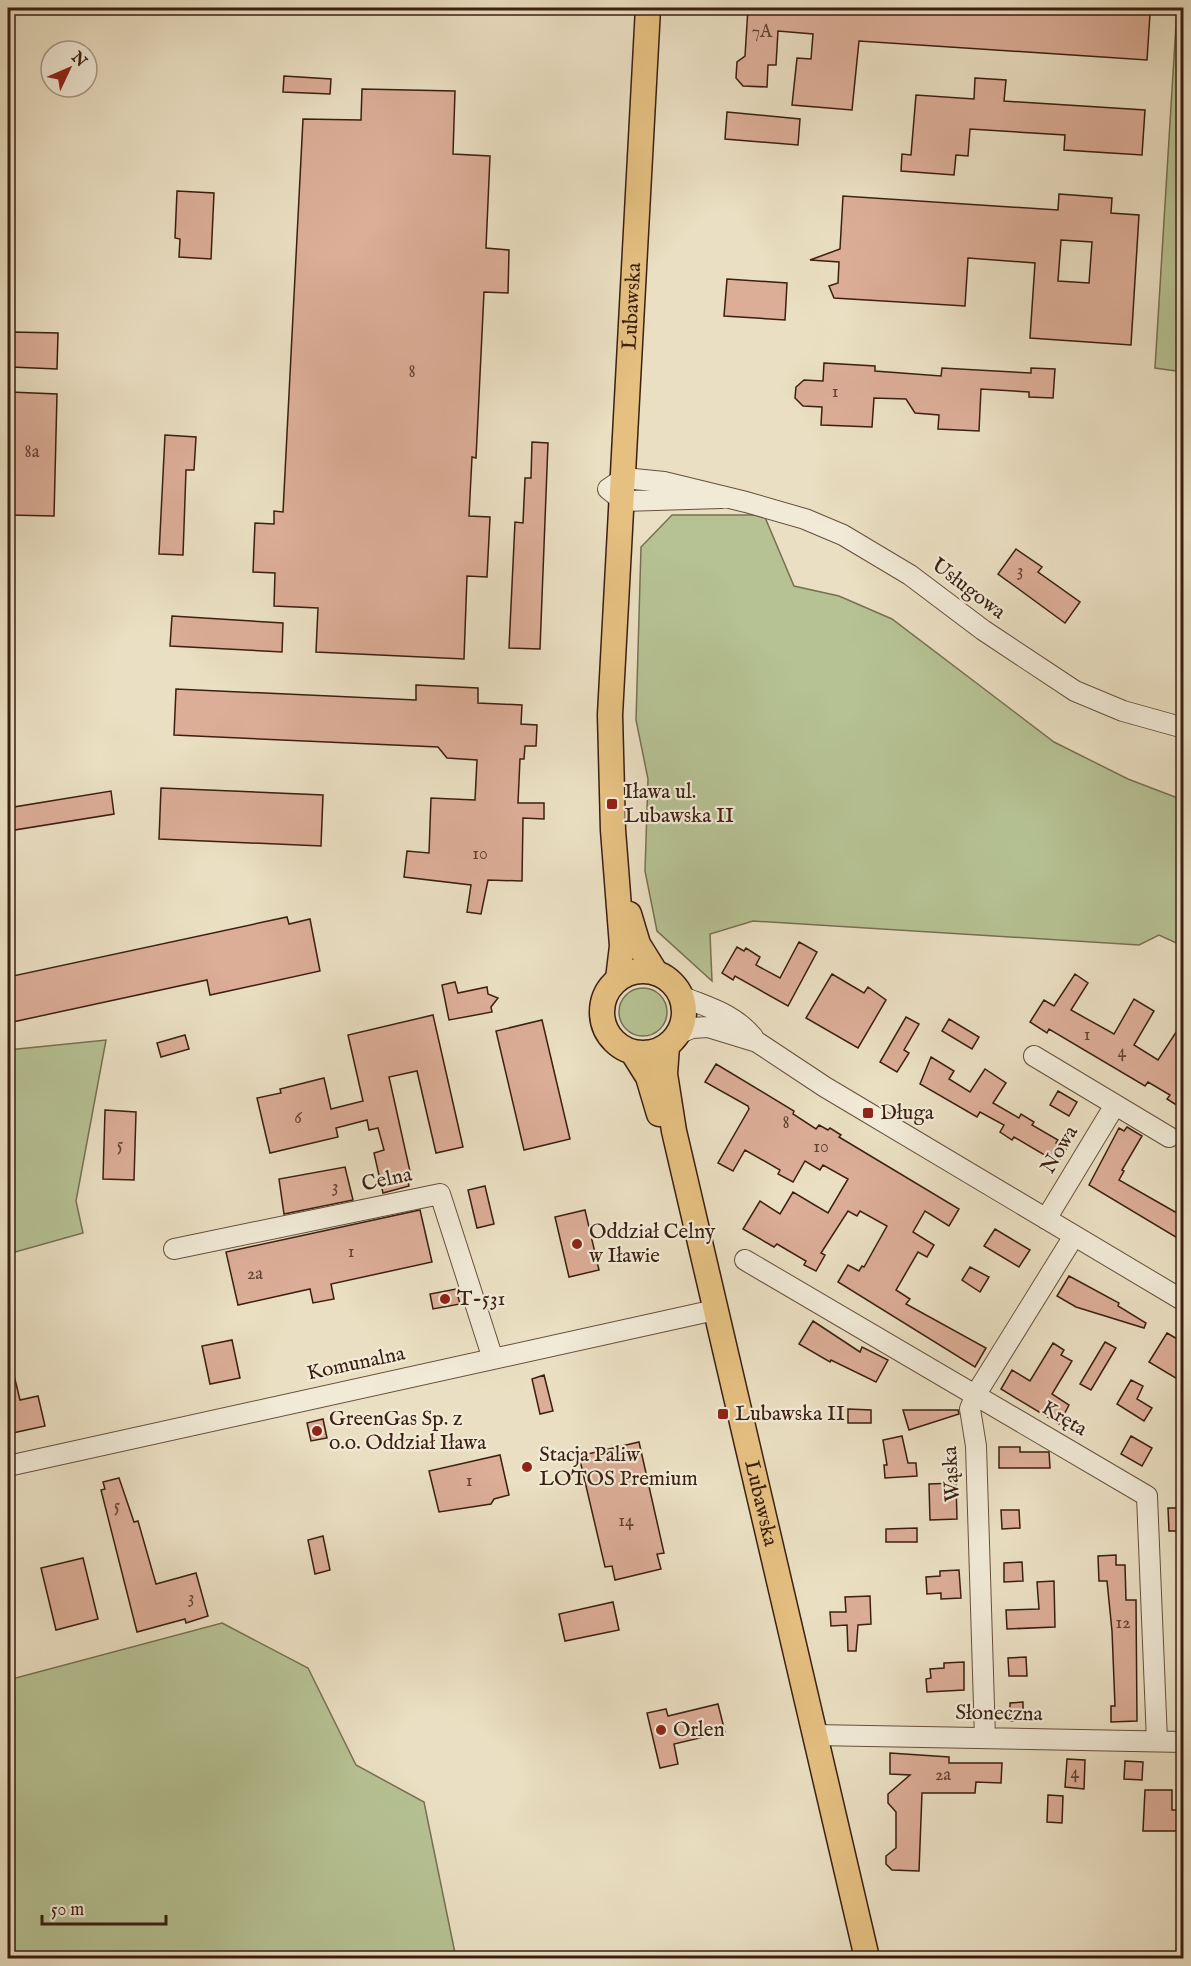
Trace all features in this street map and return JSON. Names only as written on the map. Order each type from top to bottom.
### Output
[{"type":"main road","name":"Lubawska","points":[[618,979],[622,946],[612,822],[610,715],[632,8]]},
{"type":"main road","name":"Lubawska","points":[[618,489],[648,8]]},
{"type":"main road","name":"Lubawska","points":[[618,875],[638,944],[656,973]]},
{"type":"main road","points":[[636,971],[656,973],[675,986],[681,996],[684,1016],[673,1040],[651,1053],[633,1053],[613,1042],[602,1021],[603,998],[618,979],[636,971]]},
{"type":"main road","name":"Lubawska","points":[[673,1040],[665,1074],[707,1311],[814,1735],[867,1959]]},
{"type":"main road","name":"Lubawska","points":[[633,1053],[648,1077],[671,1154],[794,1719],[852,1959]]},
{"type":"main road","points":[[794,1719],[801,1730],[814,1735]]},
{"type":"street","name":"Usługowa","points":[[618,489],[664,482],[720,498],[770,508],[843,535],[910,575],[991,636],[1076,691],[1123,711],[1184,728]]},
{"type":"street","points":[[681,996],[727,1013],[742,1024],[757,1042],[825,1088],[1184,1301]]},
{"type":"street","points":[[673,1040],[692,1028],[708,1027],[757,1042]]},
{"type":"street","points":[[1034,1056],[1169,1137]]},
{"type":"street","name":"Nowa","points":[[1046,1220],[1115,1104]]},
{"type":"street","name":"Celna","points":[[174,1249],[440,1194],[493,1359]]},
{"type":"street","name":"Wąska","points":[[985,1738],[976,1446],[970,1408],[976,1394],[1074,1236]]},
{"type":"street","name":"Kręta","points":[[745,1260],[1147,1496],[1157,1741]]},
{"type":"street","name":"Komunalna","points":[[8,1466],[707,1311]]},
{"type":"street","name":"Słoneczna","points":[[814,1735],[1184,1742]]},
{"type":"green space","points":[[1177,8],[1184,8],[1183,372],[1155,368]]},
{"type":"green space","points":[[672,515],[764,515],[794,586],[839,596],[892,619],[1054,742],[1128,779],[1183,800],[1183,946],[1159,935],[1139,945],[753,921],[710,934],[712,981],[657,931],[645,871],[648,779],[636,720],[641,547]]},
{"type":"green space","points":[[638,988],[648,988],[663,998],[667,1012],[666,1021],[657,1032],[648,1036],[638,1036],[623,1026],[619,1017],[619,1007],[629,992]]},
{"type":"green space","points":[[106,1040],[76,1201],[83,1233],[8,1254],[8,1050]]},
{"type":"green space","points":[[222,1623],[308,1668],[356,1765],[424,1802],[456,1958],[8,1958],[8,1680]]},
{"type":"building","points":[[748,8],[815,10],[815,8],[1044,8],[1150,14],[1147,60],[859,41],[852,110],[792,105],[797,58],[811,59],[813,34],[778,31],[776,65],[768,65],[767,87],[743,86],[736,78],[737,62],[745,56]]},
{"type":"building","points":[[284,76],[331,79],[330,94],[283,92]]},
{"type":"building","points":[[975,78],[1006,80],[1004,101],[1145,110],[1142,155],[1064,150],[1065,135],[970,129],[968,156],[956,155],[954,175],[901,171],[902,154],[911,155],[916,95],[974,99]]},
{"type":"building","points":[[362,89],[455,91],[453,154],[490,156],[486,248],[509,250],[508,293],[484,292],[476,458],[472,457],[469,516],[490,517],[487,577],[467,576],[464,659],[316,652],[318,608],[274,606],[275,573],[253,572],[255,523],[274,524],[274,511],[283,512],[303,119],[361,120]]},
{"type":"building","points":[[727,112],[800,119],[798,145],[725,139]]},
{"type":"building","points":[[177,191],[214,193],[211,259],[179,257],[180,239],[175,238]]},
{"type":"building","points":[[1059,194],[1112,198],[1111,213],[1139,215],[1131,345],[1030,338],[1035,263],[968,258],[965,306],[834,298],[829,286],[838,283],[839,262],[810,260],[840,249],[843,196],[1058,210]],"holes":[[[1061,240],[1092,242],[1089,283],[1058,281]]]},
{"type":"building","points":[[727,279],[787,283],[785,320],[724,316]]},
{"type":"building","points":[[12,332],[58,333],[57,369],[11,367]]},
{"type":"building","points":[[824,363],[875,366],[875,371],[941,376],[942,368],[1031,373],[1031,368],[1055,369],[1053,398],[1029,397],[1029,392],[981,389],[979,431],[938,429],[939,415],[915,413],[906,399],[874,398],[872,427],[821,425],[822,407],[803,406],[795,398],[796,387],[804,380],[823,381]]},
{"type":"building","points":[[10,392],[57,394],[54,516],[8,515]]},
{"type":"building","points":[[165,435],[196,437],[194,470],[186,470],[183,555],[159,554]]},
{"type":"building","points":[[532,442],[548,443],[540,649],[509,648],[515,522],[523,523],[525,478],[531,478]]},
{"type":"building","points":[[1016,549],[1042,567],[1038,572],[1080,602],[1065,623],[998,574]]},
{"type":"building","points":[[172,616],[283,623],[282,652],[170,646]]},
{"type":"building","points":[[416,685],[478,688],[478,703],[522,705],[521,724],[537,725],[536,746],[525,746],[524,759],[520,759],[518,803],[544,803],[544,819],[523,818],[522,881],[488,880],[481,914],[467,912],[471,885],[404,877],[407,851],[429,853],[431,798],[475,800],[477,760],[447,758],[438,747],[174,735],[176,689],[416,700]]},
{"type":"building","points":[[161,788],[323,795],[321,846],[159,839]]},
{"type":"building","points":[[111,791],[114,814],[8,831],[8,808]]},
{"type":"building","points":[[287,917],[289,924],[310,919],[320,971],[210,995],[207,980],[8,1023],[8,977]]},
{"type":"building","points":[[799,942],[817,952],[788,1006],[735,976],[733,980],[722,973],[737,947],[744,951],[746,948],[760,957],[756,965],[780,978]]},
{"type":"building","points":[[832,974],[864,993],[868,987],[886,1000],[858,1048],[806,1018]]},
{"type":"building","points":[[1075,974],[1088,983],[1071,1010],[1114,1034],[1134,999],[1154,1011],[1134,1045],[1158,1060],[1184,1020],[1184,1103],[1181,1102],[1178,1106],[1167,1099],[1170,1095],[1148,1082],[1145,1086],[1049,1029],[1047,1033],[1030,1022],[1044,1000],[1054,1006]]},
{"type":"building","points":[[455,982],[458,993],[487,987],[488,994],[498,998],[491,1007],[492,1012],[449,1020],[442,985]]},
{"type":"building","points":[[433,1015],[463,1147],[436,1153],[417,1071],[389,1077],[411,1176],[407,1177],[409,1186],[383,1193],[374,1153],[384,1150],[378,1128],[369,1130],[367,1120],[336,1128],[338,1137],[270,1153],[257,1098],[281,1093],[280,1089],[324,1078],[331,1109],[363,1101],[348,1035]]},
{"type":"building","points":[[906,1017],[919,1024],[904,1050],[909,1053],[897,1072],[880,1062]]},
{"type":"building","points":[[949,1019],[979,1037],[972,1049],[942,1031]]},
{"type":"building","points":[[542,1020],[570,1139],[524,1150],[496,1031]]},
{"type":"building","points":[[185,1035],[189,1049],[161,1057],[157,1043]]},
{"type":"building","points":[[931,1057],[954,1071],[949,1079],[970,1092],[985,1069],[1006,1083],[993,1103],[1019,1118],[1021,1114],[1034,1122],[1032,1125],[1058,1140],[1056,1143],[1066,1149],[1058,1163],[1014,1137],[1012,1140],[1000,1132],[1004,1125],[980,1112],[977,1117],[920,1084]]},
{"type":"building","points":[[716,1064],[794,1111],[793,1114],[816,1129],[819,1125],[828,1130],[830,1128],[841,1135],[839,1137],[959,1209],[949,1226],[925,1211],[913,1232],[934,1245],[927,1257],[918,1252],[896,1290],[910,1299],[906,1304],[986,1348],[975,1367],[838,1282],[848,1265],[859,1271],[862,1266],[864,1267],[887,1226],[860,1211],[857,1216],[848,1211],[821,1253],[825,1255],[816,1271],[804,1265],[806,1261],[777,1244],[774,1247],[743,1229],[760,1201],[780,1214],[793,1192],[828,1213],[848,1179],[823,1165],[820,1170],[805,1161],[793,1182],[778,1174],[780,1170],[745,1150],[733,1171],[718,1163],[749,1109],[748,1106],[705,1082]]},
{"type":"building","points":[[1058,1091],[1077,1102],[1069,1116],[1050,1105]]},
{"type":"building","points":[[105,1110],[136,1112],[134,1180],[103,1179]]},
{"type":"building","points":[[1127,1127],[1142,1136],[1122,1170],[1124,1171],[1119,1180],[1184,1217],[1184,1242],[1089,1185],[1119,1128],[1124,1131]]},
{"type":"building","points":[[345,1167],[353,1200],[284,1214],[279,1179]]},
{"type":"building","points":[[485,1186],[494,1224],[477,1228],[468,1190]]},
{"type":"building","points":[[420,1210],[432,1262],[331,1284],[334,1299],[313,1303],[310,1289],[238,1305],[226,1252]]},
{"type":"building","name":"Oddział Celny w Iławie","points":[[585,1210],[599,1270],[569,1277],[555,1217]]},
{"type":"building","points":[[995,1229],[1030,1250],[1019,1267],[984,1246]]},
{"type":"building","points":[[970,1267],[989,1277],[980,1292],[962,1280]]},
{"type":"building","points":[[1069,1276],[1119,1303],[1118,1306],[1146,1323],[1144,1328],[1076,1307],[1057,1296]]},
{"type":"building","name":"T-531","points":[[456,1289],[460,1304],[433,1309],[430,1294]]},
{"type":"building","points":[[813,1321],[860,1352],[862,1347],[888,1360],[876,1382],[831,1360],[830,1362],[799,1344]]},
{"type":"building","points":[[1167,1333],[1184,1343],[1184,1383],[1149,1362]]},
{"type":"building","points":[[232,1340],[240,1378],[210,1384],[202,1346]]},
{"type":"building","points":[[1105,1342],[1116,1348],[1091,1390],[1080,1384]]},
{"type":"building","points":[[1053,1343],[1064,1350],[1061,1355],[1072,1361],[1052,1394],[1069,1405],[1059,1424],[1001,1389],[1012,1370],[1030,1381]]},
{"type":"building","points":[[13,1371],[20,1400],[38,1396],[45,1426],[8,1434],[8,1372]]},
{"type":"building","points":[[544,1375],[553,1411],[540,1414],[532,1379]]},
{"type":"building","points":[[1131,1380],[1143,1386],[1137,1399],[1152,1408],[1144,1421],[1117,1404]]},
{"type":"building","points":[[848,1409],[871,1410],[871,1423],[848,1423]]},
{"type":"building","points":[[903,1410],[958,1410],[959,1414],[909,1430]]},
{"type":"building","name":"GreenGas Sp. z o.o. Oddział Iława","points":[[323,1419],[327,1438],[311,1441],[307,1423]]},
{"type":"building","points":[[902,1436],[908,1463],[916,1463],[917,1476],[885,1478],[884,1465],[887,1465],[883,1440]]},
{"type":"building","points":[[1131,1436],[1152,1448],[1142,1466],[1121,1454]]},
{"type":"building","points":[[639,1442],[664,1553],[657,1554],[661,1569],[615,1580],[612,1566],[605,1567],[579,1456]]},
{"type":"building","points":[[999,1447],[1020,1447],[1020,1452],[1049,1452],[1050,1468],[999,1468]]},
{"type":"building","points":[[500,1455],[509,1495],[494,1499],[491,1504],[439,1512],[429,1471]]},
{"type":"building","points":[[119,1478],[134,1522],[138,1521],[156,1584],[196,1573],[208,1616],[186,1623],[185,1619],[137,1632],[101,1490],[105,1489],[103,1482]]},
{"type":"building","points":[[956,1483],[957,1519],[930,1520],[929,1484]]},
{"type":"building","points":[[1168,1508],[1184,1508],[1184,1531],[1169,1531]]},
{"type":"building","points":[[1001,1510],[1019,1510],[1020,1528],[1002,1529]]},
{"type":"building","points":[[917,1528],[917,1542],[886,1542],[886,1529]]},
{"type":"building","points":[[323,1536],[330,1570],[315,1574],[308,1540]]},
{"type":"building","points":[[1116,1555],[1116,1565],[1125,1565],[1126,1600],[1136,1600],[1137,1721],[1111,1722],[1111,1706],[1115,1706],[1112,1631],[1107,1581],[1099,1581],[1098,1556]]},
{"type":"building","points":[[83,1558],[98,1619],[56,1630],[41,1568]]},
{"type":"building","points":[[1022,1562],[1023,1581],[1004,1582],[1004,1563]]},
{"type":"building","points":[[959,1570],[961,1598],[941,1599],[941,1593],[927,1594],[926,1577],[940,1576],[940,1571]]},
{"type":"building","points":[[1054,1581],[1055,1627],[1007,1629],[1006,1610],[1039,1609],[1037,1582]]},
{"type":"building","points":[[870,1596],[871,1624],[858,1625],[856,1651],[848,1651],[847,1625],[831,1626],[830,1612],[846,1612],[845,1597]]},
{"type":"building","points":[[613,1602],[619,1630],[565,1641],[559,1614]]},
{"type":"building","points":[[1026,1657],[1027,1676],[1009,1676],[1008,1658]]},
{"type":"building","points":[[964,1662],[964,1690],[927,1692],[926,1679],[931,1678],[930,1669],[944,1668],[944,1663]]},
{"type":"building","points":[[1023,1702],[1023,1721],[1010,1721],[1010,1703]]},
{"type":"building","points":[[718,1704],[725,1732],[674,1744],[678,1764],[660,1768],[647,1713],[666,1709],[668,1716]]},
{"type":"building","points":[[890,1753],[949,1757],[949,1763],[1002,1763],[1001,1783],[976,1782],[975,1793],[922,1793],[919,1871],[892,1870],[886,1864],[886,1856],[896,1848],[896,1812],[888,1803],[888,1794],[910,1775],[890,1774]]},
{"type":"building","points":[[1067,1759],[1085,1760],[1084,1789],[1065,1787]]},
{"type":"building","points":[[1125,1761],[1143,1762],[1142,1780],[1124,1779]]},
{"type":"building","points":[[1145,1790],[1172,1790],[1172,1810],[1184,1810],[1184,1831],[1143,1831]]},
{"type":"building","points":[[1048,1795],[1063,1796],[1062,1823],[1047,1822]]},
{"type":"place","name":"Iława ul. Lubawska II","points":[[612,804]]},
{"type":"place","name":"Długa","points":[[868,1113]]},
{"type":"place","name":"Oddział Celny w Iławie","points":[[577,1244]]},
{"type":"place","name":"T-531","points":[[445,1299]]},
{"type":"place","name":"Lubawska II","points":[[723,1414]]},
{"type":"place","name":"GreenGas Sp. z o.o. Oddział Iława","points":[[317,1431]]},
{"type":"place","name":"Stacja Paliw LOTOS Premium","points":[[527,1467]]},
{"type":"place","name":"Orlen","points":[[661,1730]]}]
